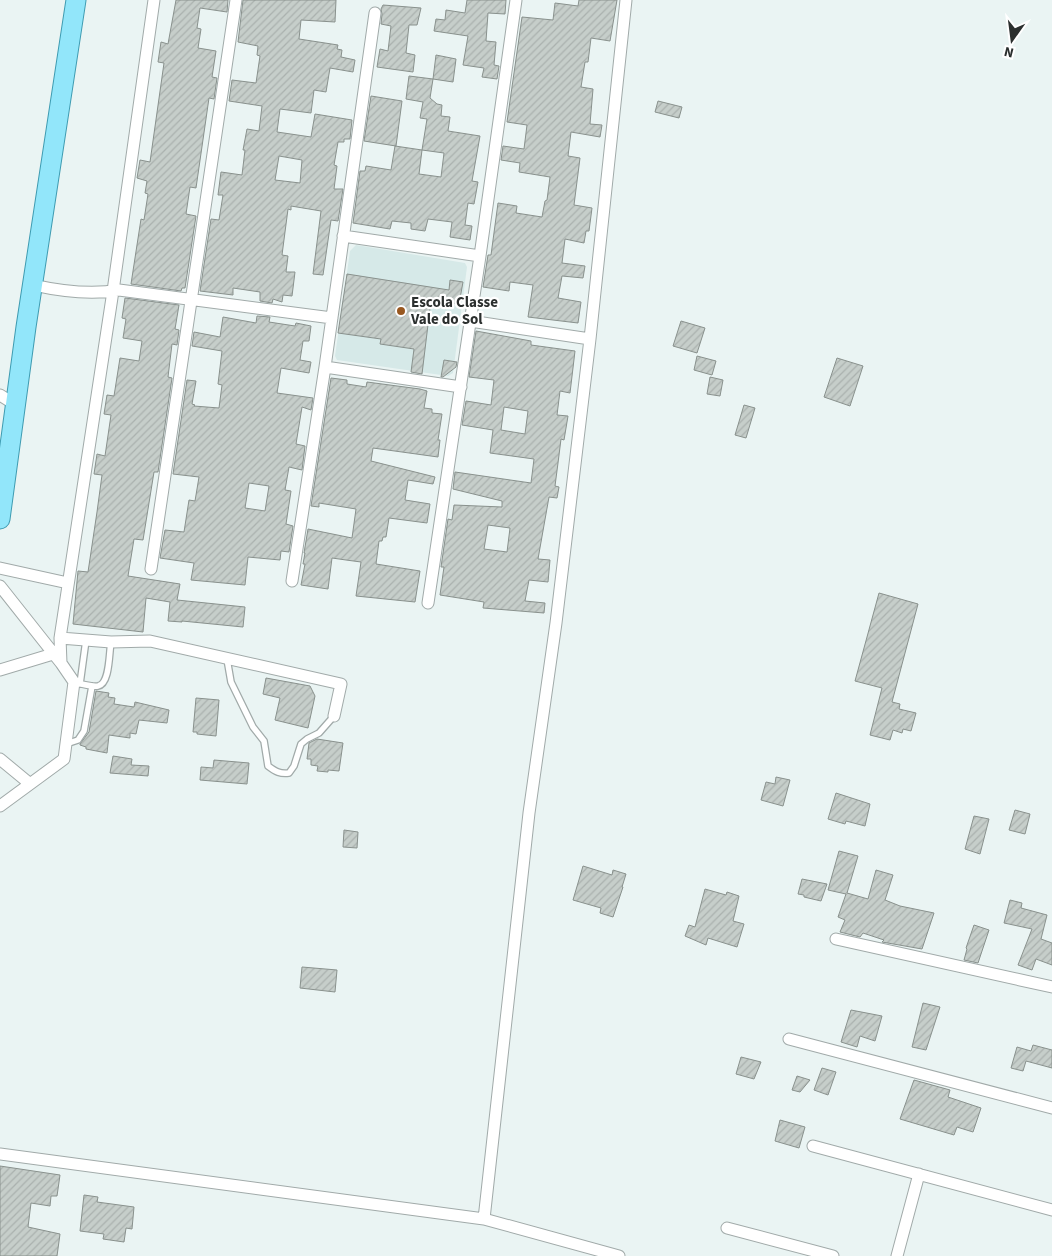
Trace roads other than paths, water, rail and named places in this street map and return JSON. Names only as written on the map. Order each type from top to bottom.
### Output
[{"type":"main road","points":[[0,519],[8,400],[33,285],[76,0]]},
{"type":"street","points":[[61,663],[60,638],[113,291],[154,0]]},
{"type":"street","points":[[151,569],[236,0]]},
{"type":"street","points":[[428,603],[516,0]]},
{"type":"street","points":[[484,1219],[529,813],[556,623],[590,339],[626,0]]},
{"type":"street","points":[[292,581],[376,13]]},
{"type":"street","points":[[343,236],[480,256]]},
{"type":"street","points":[[33,285],[63,290],[119,290],[332,318]]},
{"type":"street","points":[[470,321],[590,339]]},
{"type":"street","points":[[325,367],[461,387]]},
{"type":"street","points":[[0,568],[68,583]]},
{"type":"street","points":[[0,586],[77,683],[64,759],[0,806]]},
{"type":"street","points":[[60,638],[111,642],[150,641],[342,684],[334,716]]},
{"type":"street","points":[[0,670],[53,654]]},
{"type":"street","points":[[0,759],[29,783]]},
{"type":"street","points":[[836,939],[1052,986]]},
{"type":"street","points":[[789,1039],[1052,1108]]},
{"type":"street","points":[[813,1146],[1052,1210]]},
{"type":"street","points":[[0,1154],[484,1219],[619,1256]]},
{"type":"street","points":[[897,1256],[919,1174]]},
{"type":"street","points":[[727,1228],[833,1256]]},
{"type":"lane","points":[[86,640],[77,683],[92,686],[103,684],[107,678],[111,642]]},
{"type":"lane","points":[[226,658],[231,682],[253,727],[264,741],[268,766],[274,771],[280,774],[289,773],[294,766],[301,744],[319,733],[334,716]]},
{"type":"lane","points":[[66,744],[78,740],[84,731],[92,686]]},
{"type":"place","name":"Escola Classe Vale do Sol","points":[[401,311]]}]
